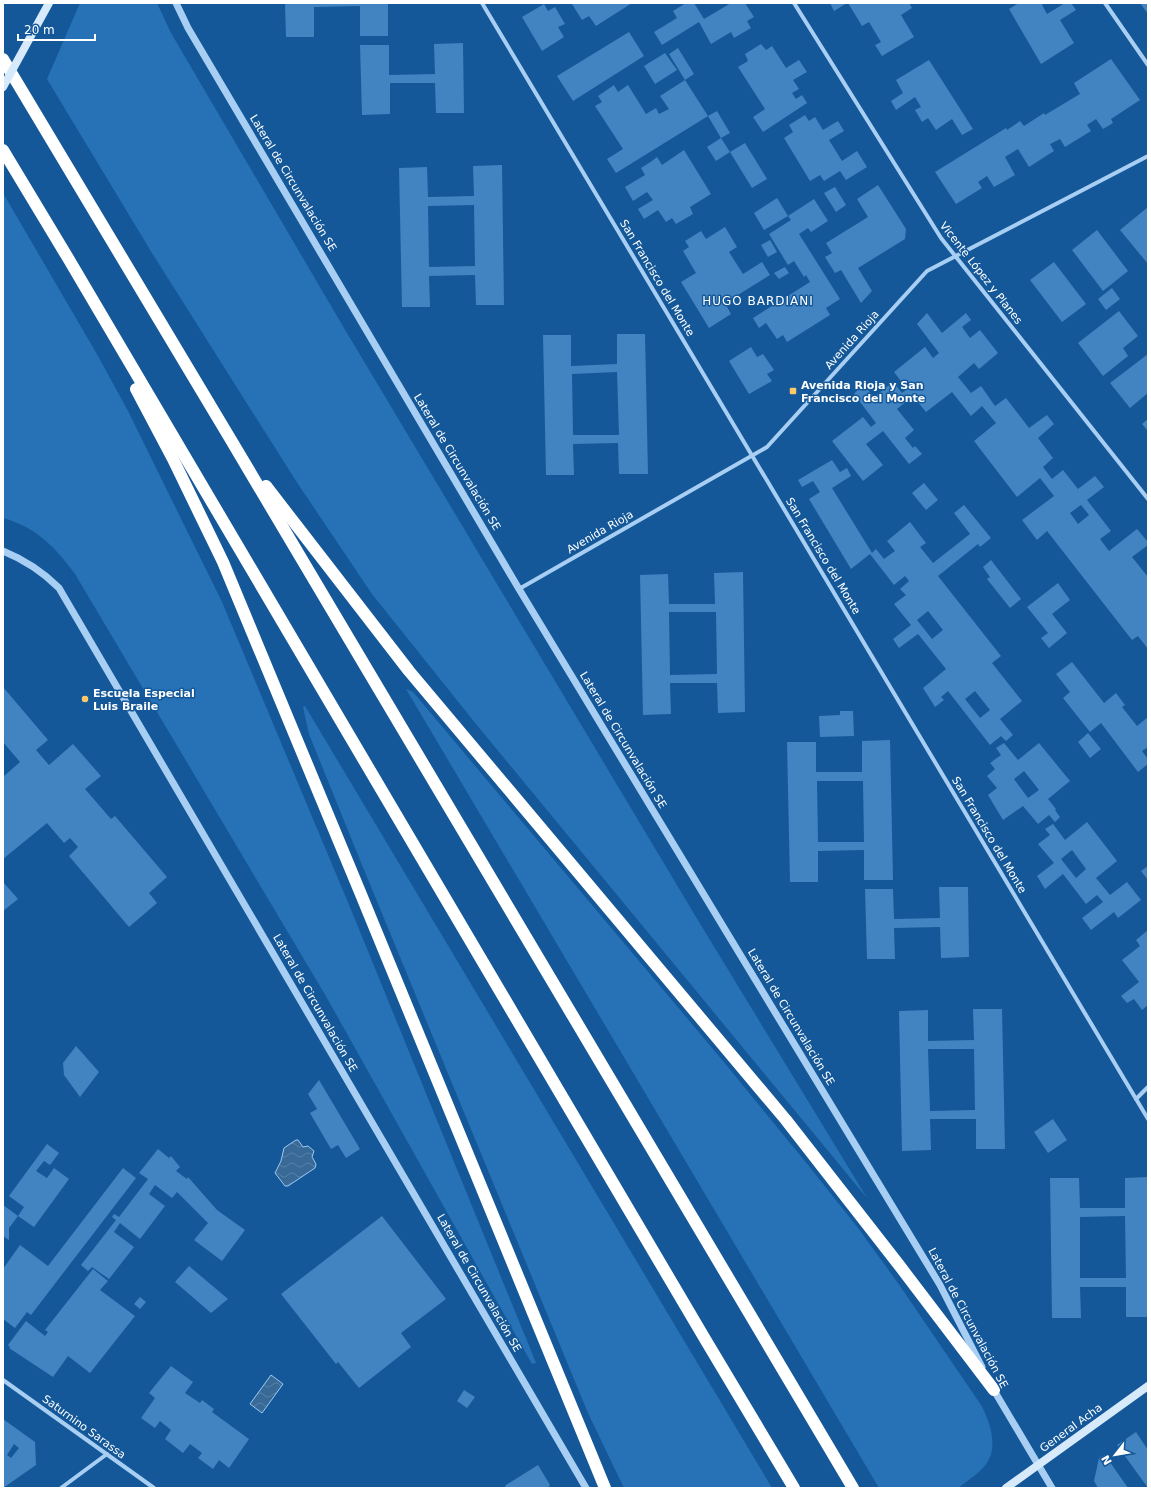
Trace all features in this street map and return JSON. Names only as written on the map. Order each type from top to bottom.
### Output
[{"type":"highway","points":[[3,59],[853,1488]]},
{"type":"highway","points":[[3,150],[794,1488]]},
{"type":"highway","points":[[68,258],[173,459],[223,562],[605,1488]]},
{"type":"highway","points":[[231,440],[408,671],[786,1120],[904,1271],[994,1390]]},
{"type":"main road","points":[[3,87],[49,3]]},
{"type":"main road","name":"General Acha","points":[[1006,1488],[1148,1386]]},
{"type":"street","name":"Lateral de Circunvalación SE","points":[[176,3],[188,28],[519,589],[940,1285],[994,1390],[1052,1488]]},
{"type":"street","name":"San Francisco del Monte","points":[[482,3],[1148,1119]]},
{"type":"street","name":"Vicente López y Planes","points":[[794,3],[941,238],[1148,499]]},
{"type":"street","points":[[1105,3],[1148,65]]},
{"type":"street","name":"Avenida Rioja","points":[[519,589],[767,447],[928,271],[1148,156]]},
{"type":"street","name":"Lateral de Circunvalación SE","points":[[3,551],[32,565],[46,575],[59,588],[586,1488]]},
{"type":"street","points":[[1136,1099],[1148,1087]]},
{"type":"street","name":"Saturnino Sarassa","points":[[3,1380],[154,1488]]},
{"type":"street","points":[[61,1488],[107,1454]]},
{"type":"shaded area","points":[[80,3],[157,3],[171,33],[344,328],[696,917],[867,1198],[476,724],[372,594],[296,481],[152,253],[47,79]]},
{"type":"shaded area","points":[[3,193],[98,356],[128,411],[222,602],[352,912],[536,1363],[532,1364],[327,998],[75,574],[60,555],[44,539],[25,527],[3,518]]},
{"type":"shaded area","points":[[406,689],[413,692],[723,1061],[858,1228],[900,1286],[981,1405],[987,1417],[992,1440],[991,1455],[979,1472],[958,1488],[879,1488]]},
{"type":"shaded area","points":[[305,706],[772,1488],[624,1488],[588,1413],[360,860],[309,734],[303,707]]},
{"type":"water","points":[[298,1140],[303,1147],[308,1146],[314,1151],[312,1157],[316,1164],[315,1168],[288,1186],[285,1186],[275,1173],[281,1161],[284,1148]]},
{"type":"water","points":[[271,1375],[283,1384],[262,1413],[250,1404]]},
{"type":"building","points":[[285,3],[388,3],[388,36],[360,36],[360,6],[314,7],[314,37],[286,37]]},
{"type":"building","points":[[632,3],[596,26],[589,16],[582,20],[572,4]]},
{"type":"building","points":[[686,3],[694,3],[704,19],[731,3],[745,3],[754,17],[747,21],[751,28],[734,38],[731,32],[711,44],[699,22],[662,45],[654,32],[677,18],[673,11]]},
{"type":"building","points":[[830,3],[847,3],[834,11]]},
{"type":"building","points":[[848,3],[909,3],[912,8],[901,15],[914,37],[882,56],[875,45],[881,42],[869,22],[862,26]]},
{"type":"building","points":[[1019,3],[1045,3],[1042,5],[1047,14],[1065,3],[1071,3],[1076,10],[1060,20],[1074,43],[1041,64],[1009,9]]},
{"type":"building","points":[[1140,3],[1148,3],[1148,14]]},
{"type":"building","points":[[544,4],[548,11],[555,7],[565,24],[558,27],[564,37],[542,51],[522,17]]},
{"type":"building","points":[[629,32],[644,56],[573,101],[557,76]]},
{"type":"building","points":[[463,43],[464,113],[436,113],[435,83],[390,83],[390,114],[362,115],[360,45],[389,45],[389,75],[435,74],[434,44]]},
{"type":"building","points":[[761,44],[766,50],[772,46],[786,68],[799,60],[807,72],[793,80],[799,89],[792,93],[796,99],[802,95],[807,103],[763,132],[753,117],[765,109],[738,67],[748,61],[745,54]]},
{"type":"building","points":[[678,48],[694,74],[685,80],[669,54]]},
{"type":"building","points":[[665,53],[677,70],[655,84],[644,66]]},
{"type":"building","points":[[1111,59],[1140,100],[1111,119],[1113,123],[1103,129],[1096,119],[1087,125],[1091,131],[1065,147],[1060,139],[1050,144],[1054,151],[1029,167],[1018,149],[1005,157],[1015,175],[994,187],[987,176],[978,182],[982,188],[956,204],[935,172],[1006,128],[1007,130],[1020,121],[1024,126],[1044,113],[1045,115],[1080,94],[1074,83]]},
{"type":"building","points":[[929,60],[973,129],[962,135],[952,119],[936,130],[928,118],[922,122],[915,110],[921,107],[915,97],[896,110],[891,101],[903,93],[896,80]]},
{"type":"building","points":[[685,80],[708,116],[616,173],[607,159],[623,149],[595,106],[602,102],[598,96],[614,85],[618,92],[628,85],[646,114],[656,108],[659,114],[669,109],[660,96]]},
{"type":"building","points":[[717,111],[730,133],[721,138],[708,116]]},
{"type":"building","points":[[805,115],[809,121],[815,117],[823,130],[838,121],[844,131],[829,140],[842,161],[857,151],[867,167],[846,180],[840,171],[824,181],[820,175],[810,181],[784,138],[793,132],[789,125]]},
{"type":"building","points":[[721,138],[730,152],[716,161],[707,147]]},
{"type":"building","points":[[745,143],[767,179],[752,188],[730,152]]},
{"type":"building","points":[[684,150],[711,194],[690,207],[693,214],[676,224],[672,218],[666,222],[658,210],[644,219],[638,209],[653,200],[647,192],[633,201],[625,187],[645,175],[641,168],[657,157],[662,165]]},
{"type":"building","points":[[502,165],[504,305],[476,305],[475,275],[429,276],[430,307],[402,307],[399,168],[427,167],[428,197],[474,196],[473,166]],"holes":[[[474,205],[475,266],[429,267],[428,206]]]},
{"type":"building","points":[[878,185],[906,229],[905,239],[858,268],[872,291],[861,303],[841,270],[835,273],[825,257],[832,253],[826,243],[868,217],[857,199]]},
{"type":"building","points":[[835,187],[846,205],[836,212],[824,193]]},
{"type":"building","points":[[777,198],[788,216],[764,230],[754,213]]},
{"type":"building","points":[[814,199],[828,221],[811,232],[808,228],[799,234],[840,299],[826,308],[830,315],[787,342],[783,335],[777,339],[766,323],[759,328],[753,318],[810,282],[806,275],[804,277],[794,261],[788,265],[769,234],[791,220],[788,216]]},
{"type":"building","points":[[1148,207],[1148,264],[1120,230]]},
{"type":"building","points":[[725,227],[737,247],[729,252],[743,274],[762,262],[770,275],[725,303],[731,314],[709,328],[681,282],[696,273],[683,251],[689,247],[685,241],[701,231],[706,239]]},
{"type":"building","points":[[1097,230],[1128,271],[1103,291],[1072,250]]},
{"type":"building","points":[[770,240],[777,252],[768,257],[761,245]]},
{"type":"building","points":[[1054,262],[1086,304],[1062,322],[1030,280]]},
{"type":"building","points":[[785,267],[789,273],[779,279],[774,273]]},
{"type":"building","points":[[1112,288],[1120,299],[1106,310],[1098,299]]},
{"type":"building","points":[[1119,311],[1138,336],[1123,348],[1128,356],[1103,376],[1078,343]]},
{"type":"building","points":[[927,313],[942,333],[966,313],[971,320],[962,327],[970,338],[980,330],[998,353],[979,369],[974,363],[958,377],[971,393],[981,386],[995,406],[1006,398],[1029,428],[1047,415],[1054,424],[1038,438],[1053,458],[1043,467],[1052,479],[1063,470],[1078,489],[1095,476],[1104,487],[1087,500],[1111,531],[1100,539],[1109,551],[1137,529],[1148,542],[1148,545],[1132,557],[1148,577],[1148,649],[1138,636],[1132,640],[1047,531],[1037,540],[1022,520],[1054,496],[1040,478],[1017,497],[974,441],[996,423],[982,406],[971,416],[952,392],[926,412],[913,396],[897,409],[914,430],[905,438],[913,448],[915,446],[922,454],[909,464],[883,431],[866,444],[883,465],[863,481],[832,441],[863,417],[871,427],[876,423],[854,394],[863,384],[874,397],[893,382],[902,393],[907,389],[894,372],[925,347],[933,358],[939,353],[917,324]],"holes":[[[1081,505],[1089,515],[1078,524],[1070,513]]]},
{"type":"building","points":[[617,334],[645,334],[648,474],[619,474],[618,443],[573,444],[574,475],[546,475],[543,335],[571,335],[571,366],[617,364]],"holes":[[[617,372],[619,435],[573,435],[572,374]]]},
{"type":"building","points":[[751,347],[757,357],[763,354],[774,370],[767,374],[772,381],[749,394],[729,361]]},
{"type":"building","points":[[1148,354],[1148,393],[1130,408],[1110,383]]},
{"type":"building","points":[[1148,419],[1148,431],[1142,424]]},
{"type":"building","points":[[832,460],[840,472],[847,468],[851,476],[832,488],[872,553],[876,549],[884,559],[895,551],[887,541],[910,522],[926,543],[920,547],[933,563],[970,534],[954,513],[964,505],[991,538],[980,547],[978,544],[938,576],[1001,656],[992,663],[1022,701],[1000,719],[1013,735],[1006,741],[1001,736],[990,745],[948,691],[941,697],[944,700],[935,707],[923,688],[946,669],[918,634],[899,648],[893,639],[911,625],[894,604],[906,595],[900,589],[909,581],[905,576],[894,585],[870,554],[851,569],[809,499],[820,492],[813,481],[802,487],[798,480]],"holes":[[[928,611],[943,630],[932,639],[917,620]],[[975,691],[990,710],[980,718],[965,699]]]},
{"type":"building","points":[[924,483],[938,500],[926,510],[912,493]]},
{"type":"building","points":[[991,560],[1021,599],[1010,608],[987,579],[990,577],[983,567]]},
{"type":"building","points":[[743,572],[745,712],[718,713],[717,683],[670,683],[671,714],[643,715],[640,575],[668,574],[669,604],[715,604],[714,573]],"holes":[[[669,612],[716,612],[717,674],[670,675]]]},
{"type":"building","points":[[1058,583],[1070,600],[1052,614],[1067,633],[1049,648],[1041,638],[1048,633],[1027,607]]},
{"type":"building","points":[[1072,662],[1104,703],[1116,693],[1125,705],[1122,707],[1137,726],[1148,717],[1148,747],[1142,751],[1148,759],[1148,764],[1138,772],[1101,723],[1090,732],[1063,698],[1070,692],[1056,674]]},
{"type":"building","points":[[3,687],[48,740],[36,750],[49,765],[73,744],[101,776],[85,789],[111,819],[115,816],[167,877],[149,893],[157,903],[129,927],[69,856],[78,847],[70,838],[64,843],[47,823],[3,859],[3,777],[20,762],[3,742]]},
{"type":"building","points":[[840,711],[853,711],[854,736],[820,737],[819,716],[840,715]]},
{"type":"building","points":[[1088,733],[1101,749],[1090,758],[1078,742]]},
{"type":"building","points":[[890,740],[893,880],[864,880],[864,850],[818,851],[818,882],[790,882],[787,742],[816,742],[816,772],[862,772],[862,741]],"holes":[[[817,781],[863,781],[864,842],[818,842]]]},
{"type":"building","points":[[1004,743],[1018,760],[1039,743],[1070,781],[1048,799],[1060,817],[1055,822],[1049,815],[1038,824],[1023,806],[1003,820],[988,795],[997,788],[987,776],[995,769],[990,763],[1001,755],[996,748]],"holes":[[[1024,771],[1039,790],[1028,798],[1014,779]]]},
{"type":"building","points":[[1087,822],[1117,861],[1096,878],[1110,895],[1127,882],[1141,900],[1118,918],[1114,912],[1091,930],[1082,918],[1103,902],[1097,895],[1086,904],[1063,874],[1045,889],[1037,876],[1054,863],[1038,844],[1050,835],[1045,829],[1053,824],[1065,840]],"holes":[[[1072,850],[1086,869],[1076,878],[1061,859]]]},
{"type":"building","points":[[1148,866],[1148,880],[1141,871]]},
{"type":"building","points":[[3,882],[18,899],[3,911]]},
{"type":"building","points":[[939,887],[968,887],[969,957],[941,958],[940,927],[894,928],[895,959],[867,959],[865,889],[893,889],[894,919],[940,918]]},
{"type":"building","points":[[1148,930],[1148,1005],[1142,1010],[1134,999],[1127,1003],[1121,996],[1139,982],[1122,960],[1140,946],[1136,940]]},
{"type":"building","points":[[973,1009],[1002,1009],[1005,1149],[976,1149],[976,1119],[930,1119],[931,1150],[902,1151],[899,1011],[928,1010],[928,1041],[974,1040]],"holes":[[[928,1049],[974,1049],[975,1110],[930,1111]]]},
{"type":"building","points":[[76,1046],[99,1072],[80,1097],[64,1075],[63,1063]]},
{"type":"building","points":[[319,1080],[360,1149],[346,1158],[338,1145],[331,1149],[310,1113],[317,1109],[308,1094]]},
{"type":"building","points":[[1053,1119],[1067,1140],[1048,1153],[1034,1132]]},
{"type":"building","points":[[47,1144],[59,1153],[50,1165],[44,1161],[36,1171],[47,1178],[54,1168],[69,1179],[34,1227],[18,1216],[24,1207],[9,1196]]},
{"type":"building","points":[[158,1149],[169,1158],[171,1156],[180,1167],[176,1171],[187,1179],[188,1177],[217,1210],[245,1230],[222,1261],[194,1240],[208,1223],[177,1192],[172,1198],[155,1185],[149,1194],[165,1206],[140,1239],[120,1223],[114,1232],[134,1247],[109,1279],[92,1267],[88,1271],[81,1265],[116,1220],[112,1217],[114,1214],[119,1217],[148,1179],[139,1173]]},
{"type":"building","points":[[123,1168],[136,1178],[31,1315],[27,1312],[15,1328],[3,1319],[3,1269],[20,1245],[48,1266]]},
{"type":"building","points":[[1148,1177],[1148,1317],[1126,1317],[1126,1287],[1080,1287],[1081,1318],[1052,1318],[1050,1178],[1079,1178],[1080,1208],[1125,1208],[1125,1178]],"holes":[[[1125,1216],[1126,1278],[1080,1278],[1080,1217]]]},
{"type":"building","points":[[3,1205],[18,1216],[9,1228],[9,1240],[3,1236]]},
{"type":"building","points":[[382,1216],[446,1299],[401,1333],[411,1347],[359,1388],[338,1362],[336,1364],[281,1294]]},
{"type":"building","points":[[189,1266],[228,1299],[211,1313],[175,1282]]},
{"type":"building","points":[[93,1269],[108,1281],[100,1290],[135,1316],[90,1373],[68,1356],[53,1377],[9,1348],[10,1347],[8,1345],[26,1321],[45,1336],[48,1332],[45,1330]]},
{"type":"building","points":[[140,1297],[146,1302],[140,1309],[134,1304]]},
{"type":"building","points":[[171,1366],[193,1382],[185,1393],[200,1403],[202,1400],[214,1409],[212,1412],[249,1439],[229,1468],[219,1460],[213,1469],[198,1458],[202,1453],[190,1444],[183,1453],[165,1439],[171,1430],[160,1421],[155,1428],[141,1418],[155,1398],[149,1393]]},
{"type":"building","points":[[464,1390],[475,1397],[467,1408],[457,1401]]},
{"type":"building","points":[[3,1419],[35,1442],[36,1465],[3,1488]],"holes":[[[14,1444],[19,1448],[11,1458],[7,1455]]]},
{"type":"building","points":[[1136,1432],[1148,1450],[1148,1488],[1117,1445]]},
{"type":"building","points":[[1105,1455],[1128,1488],[1098,1488],[1094,1481],[1099,1458]]},
{"type":"building","points":[[538,1465],[550,1485],[548,1488],[504,1488],[506,1485]]},
{"type":"place","name":"Avenida Rioja y San Francisco del Monte","points":[[793,391]]},
{"type":"place","name":"Escuela Especial Luis Braile","points":[[85,699]]},
{"type":"district","name":"HUGO BARDIANI","points":[[758,301]]}]
